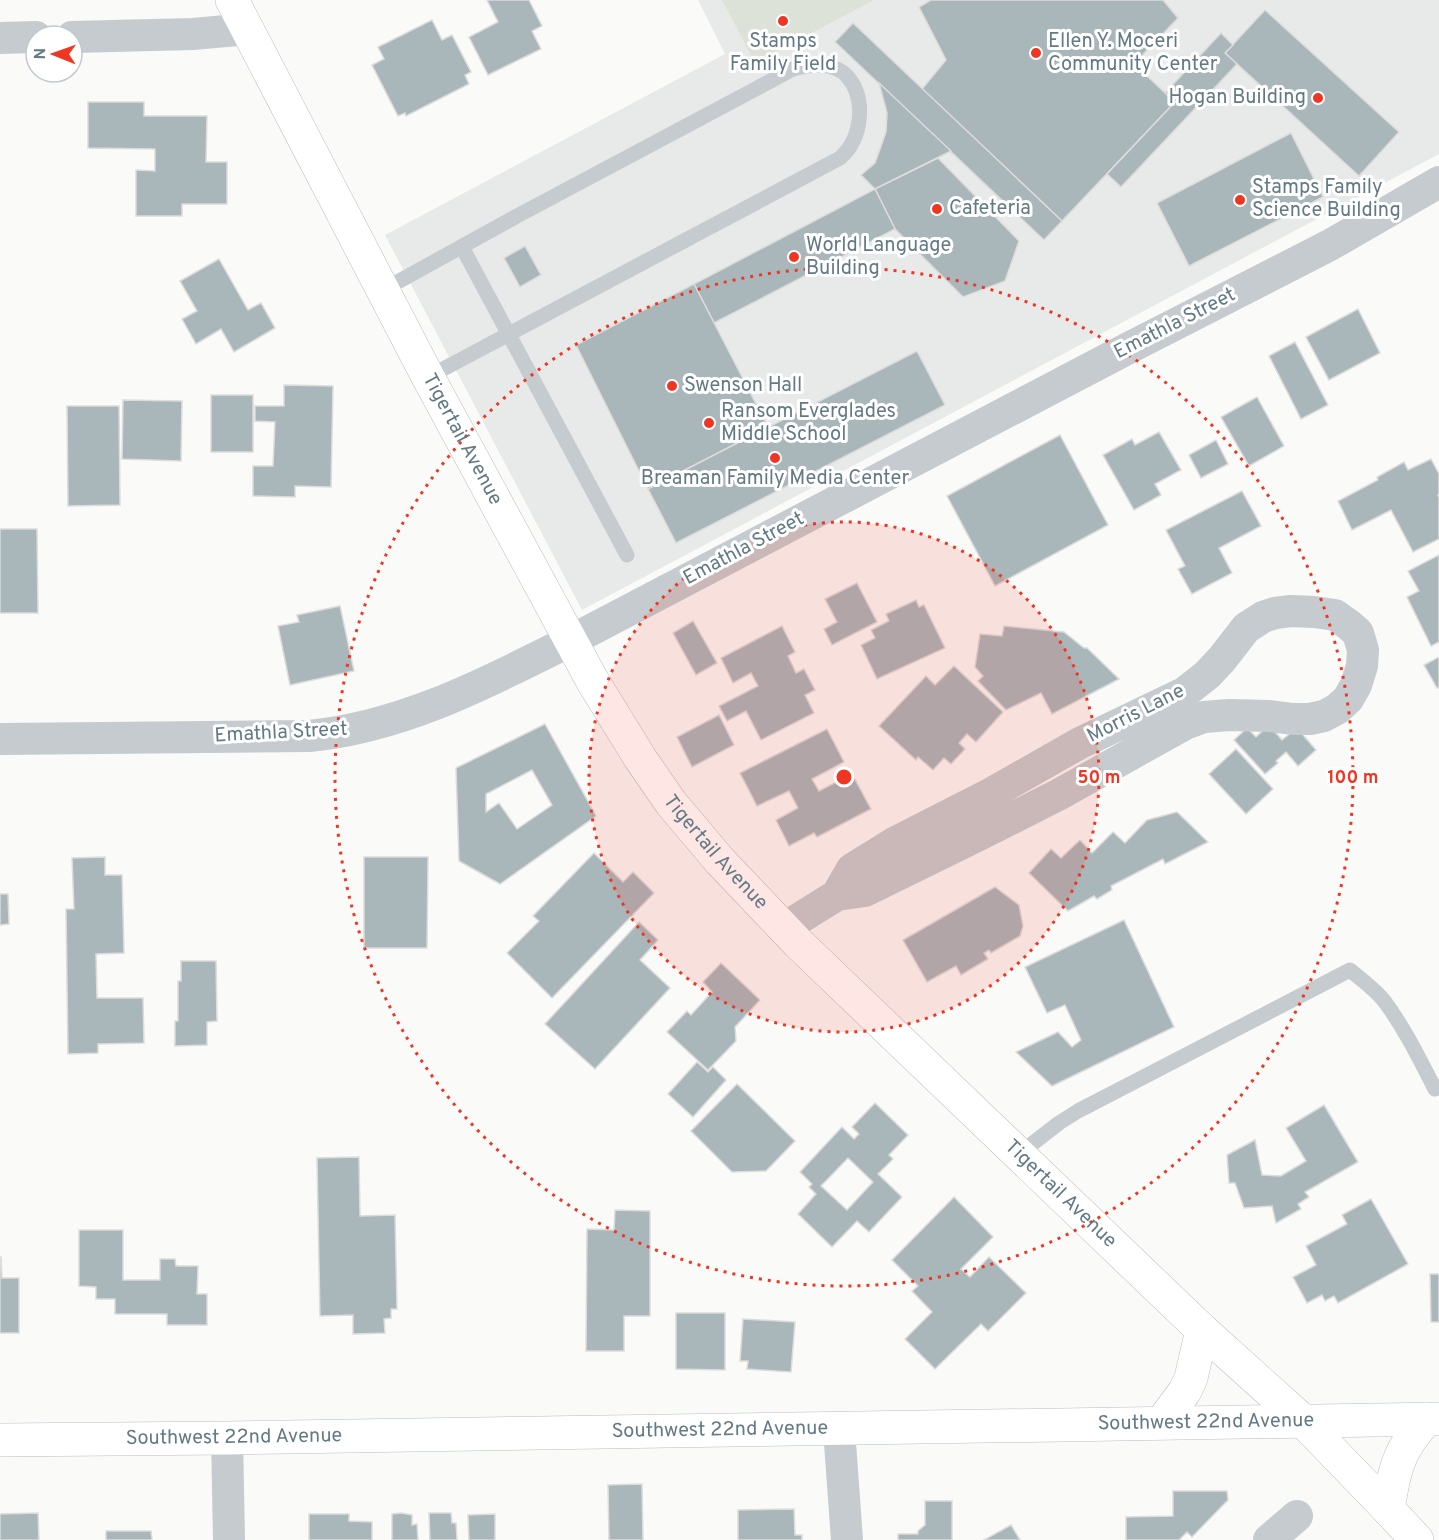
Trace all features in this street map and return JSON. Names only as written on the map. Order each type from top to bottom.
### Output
[{"type":"street","name":"Tigertail Avenue","points":[[232,0],[428,377],[570,641],[640,758],[672,803],[720,861],[784,928],[1202,1330],[1303,1421],[1417,1540]]},
{"type":"street","points":[[84,37],[193,34],[248,29]]},
{"type":"street","points":[[0,38],[24,37]]},
{"type":"street","name":"Emathla Street","points":[[0,739],[309,736],[333,734],[381,723],[432,706],[570,641],[1330,245],[1439,182]]},
{"type":"street","name":"Morris Lane","points":[[784,928],[837,895],[865,891],[1058,795],[1185,724],[1204,717],[1229,715],[1310,719],[1324,716],[1338,709],[1348,699],[1362,666],[1363,650],[1358,633],[1335,615],[1324,613],[1291,611],[1263,617],[1246,628],[1207,675],[1184,693],[1080,743],[992,793],[894,843],[852,869],[837,895]]},
{"type":"street","points":[[1162,1422],[1185,1391],[1195,1364],[1202,1330]]},
{"type":"street","points":[[1388,1509],[1392,1483],[1402,1455],[1408,1444],[1432,1419]]},
{"type":"street","name":"Southwest 22nd Avenue","points":[[0,1440],[1432,1419]]},
{"type":"street","points":[[839,1429],[848,1540]]},
{"type":"street","points":[[227,1438],[229,1540]]},
{"type":"street","points":[[1269,1540],[1297,1516]]},
{"type":"lane","points":[[383,290],[793,69],[813,65],[837,70],[846,75],[854,88],[859,102],[858,129],[848,151],[840,158],[428,377]]},
{"type":"lane","points":[[462,247],[627,555]]},
{"type":"lane","points":[[1019,1154],[1078,1111],[1350,970],[1384,1001],[1411,1043],[1435,1089],[1439,1087]]},
{"type":"shaded area","name":"Ransom Everglades Middle School","points":[[698,0],[1439,0],[1439,154],[582,610],[385,235],[725,54]]},
{"type":"shaded area","name":"Stamps Family Field","points":[[722,0],[874,0],[755,63]]},
{"type":"building","points":[[487,0],[529,0],[542,26],[532,31],[541,49],[488,75],[469,37],[498,22]]},
{"type":"building","points":[[931,0],[1163,0],[1178,18],[1134,64],[1175,102],[1062,221],[922,89],[946,60],[919,7]]},
{"type":"building","name":"Hogan Building","points":[[1265,10],[1399,132],[1359,176],[1225,53]]},
{"type":"building","points":[[432,20],[442,40],[452,35],[471,72],[465,75],[469,84],[406,116],[405,113],[398,116],[372,65],[384,59],[378,47]]},
{"type":"building","points":[[853,23],[1062,221],[1044,240],[835,42]]},
{"type":"building","points":[[1221,33],[1233,45],[1225,53],[1237,64],[1121,187],[1107,174],[1175,102],[1165,93]]},
{"type":"building","points":[[879,83],[951,151],[875,189],[861,175],[875,163],[886,132],[887,113]]},
{"type":"building","points":[[88,102],[144,102],[144,116],[207,116],[206,162],[227,162],[227,204],[182,204],[182,216],[136,216],[136,170],[155,171],[155,149],[88,148]]},
{"type":"building","name":"Stamps Family Science Building","points":[[1291,133],[1323,197],[1189,266],[1157,203]]},
{"type":"building","name":"Cafeteria","points":[[938,158],[1019,241],[1005,281],[963,297],[895,229],[875,189]]},
{"type":"building","name":"World Language Building","points":[[875,189],[895,229],[714,323],[694,284]]},
{"type":"building","points":[[525,246],[541,275],[520,287],[504,258]]},
{"type":"building","points":[[219,259],[248,310],[261,303],[275,328],[234,352],[221,329],[196,344],[182,319],[197,311],[180,281]]},
{"type":"building","name":"Swenson Hall","points":[[694,284],[768,427],[648,489],[576,345]]},
{"type":"building","points":[[1358,309],[1380,353],[1329,380],[1306,337]]},
{"type":"building","points":[[1295,342],[1328,405],[1301,419],[1269,356]]},
{"type":"building","name":"Breaman Family Media Center","points":[[917,351],[945,405],[676,543],[648,489]]},
{"type":"building","points":[[284,385],[333,386],[331,487],[295,486],[295,497],[253,496],[253,466],[273,466],[275,422],[255,421],[255,406],[284,406]]},
{"type":"building","points":[[211,395],[253,395],[253,452],[211,452]]},
{"type":"building","points":[[1257,397],[1284,446],[1249,466],[1221,417]]},
{"type":"building","points":[[123,400],[182,401],[181,461],[122,459]]},
{"type":"building","points":[[67,406],[119,406],[120,505],[68,506]]},
{"type":"building","points":[[1159,432],[1181,470],[1155,484],[1161,495],[1134,510],[1103,455],[1132,439],[1135,445]]},
{"type":"building","points":[[1060,435],[1108,525],[995,586],[947,496]]},
{"type":"building","points":[[1216,440],[1228,464],[1201,478],[1189,455]]},
{"type":"building","points":[[1431,459],[1439,474],[1439,539],[1413,552],[1391,510],[1352,530],[1338,501],[1378,480],[1377,477],[1404,462],[1408,470]]},
{"type":"building","points":[[1242,491],[1261,526],[1219,548],[1232,573],[1192,594],[1178,569],[1185,566],[1166,530]]},
{"type":"building","points":[[0,529],[37,529],[38,613],[0,613]]},
{"type":"building","points":[[1439,555],[1439,642],[1431,646],[1407,597],[1419,591],[1408,571]]},
{"type":"building","points":[[857,583],[877,622],[832,645],[824,629],[837,622],[825,599]]},
{"type":"building","points":[[916,600],[919,607],[924,605],[945,648],[877,679],[861,645],[875,638],[871,630],[889,621],[886,614]]},
{"type":"building","points":[[340,606],[354,671],[290,685],[278,626],[299,622],[297,615]]},
{"type":"building","points":[[693,621],[717,663],[696,675],[673,633]]},
{"type":"building","points":[[782,626],[795,652],[788,656],[796,673],[804,669],[815,690],[805,695],[814,713],[761,740],[746,711],[727,721],[719,706],[758,686],[751,673],[733,683],[721,658]]},
{"type":"building","points":[[1004,626],[1064,632],[1087,648],[1119,679],[1052,714],[1041,693],[1006,710],[978,681],[983,676],[975,667],[980,634],[1002,636]]},
{"type":"building","points":[[1439,657],[1439,688],[1437,688],[1424,665]]},
{"type":"building","points":[[954,666],[1003,712],[976,742],[967,734],[959,743],[965,749],[951,764],[944,758],[933,770],[918,757],[916,760],[879,726],[926,676],[935,685]]},
{"type":"building","points":[[719,715],[734,745],[692,767],[677,737]]},
{"type":"building","points":[[545,724],[596,816],[500,884],[459,861],[456,768]],"holes":[[[532,770],[552,805],[517,829],[499,803],[486,812],[486,794]]]},
{"type":"building","points":[[1269,725],[1282,740],[1297,728],[1316,750],[1298,766],[1286,752],[1276,761],[1278,763],[1265,774],[1234,740],[1247,728],[1256,737]]},
{"type":"building","points":[[827,729],[844,762],[812,779],[819,791],[852,774],[871,809],[817,837],[814,833],[789,846],[776,820],[798,808],[789,791],[757,806],[740,773]]},
{"type":"building","points":[[1236,749],[1273,789],[1246,814],[1209,774]]},
{"type":"building","points":[[1177,812],[1208,842],[1165,864],[1163,859],[1111,886],[1112,890],[1097,899],[1094,896],[1068,911],[1029,873],[1051,849],[1061,858],[1080,840],[1092,853],[1113,832],[1125,843],[1147,820]]},
{"type":"building","points":[[594,853],[623,882],[633,872],[654,893],[552,998],[507,953],[539,921],[533,916]]},
{"type":"building","points":[[105,857],[105,875],[122,875],[124,953],[96,954],[97,998],[143,998],[144,1043],[98,1044],[98,1053],[68,1054],[66,909],[74,909],[72,858]]},
{"type":"building","points":[[364,857],[428,857],[427,948],[364,948]]},
{"type":"building","points":[[995,887],[1019,905],[1023,926],[1020,936],[991,953],[989,950],[984,953],[988,959],[961,975],[956,966],[927,982],[903,940]]},
{"type":"building","points":[[0,894],[8,894],[9,924],[0,925]]},
{"type":"building","points":[[1124,920],[1174,1027],[1052,1086],[1016,1052],[1058,1032],[1072,1047],[1081,1040],[1065,1005],[1047,1013],[1025,967]]},
{"type":"building","points":[[639,922],[658,940],[640,960],[670,988],[595,1069],[545,1024]]},
{"type":"building","points":[[181,961],[216,961],[217,1021],[207,1022],[207,1045],[175,1046]]},
{"type":"building","points":[[721,963],[760,1000],[735,1027],[736,1041],[708,1070],[667,1032],[687,1011],[691,1015],[712,992],[703,982]]},
{"type":"building","points":[[697,1062],[708,1072],[713,1067],[726,1080],[693,1117],[668,1094]]},
{"type":"building","points":[[737,1084],[795,1141],[766,1171],[732,1172],[691,1131]]},
{"type":"building","points":[[875,1103],[908,1135],[889,1155],[893,1159],[878,1174],[902,1197],[869,1232],[857,1221],[832,1247],[798,1214],[816,1194],[809,1187],[812,1184],[800,1172],[842,1127],[854,1139],[859,1134],[852,1127]],"holes":[[[848,1158],[873,1182],[847,1210],[821,1186]]]},
{"type":"building","points":[[1324,1105],[1358,1162],[1305,1192],[1309,1197],[1298,1204],[1301,1209],[1276,1223],[1272,1206],[1244,1208],[1235,1183],[1229,1183],[1227,1155],[1255,1140],[1262,1175],[1281,1176],[1306,1161],[1286,1128]]},
{"type":"building","points":[[359,1157],[360,1216],[395,1215],[397,1309],[391,1309],[391,1318],[384,1319],[385,1333],[353,1334],[353,1315],[320,1316],[317,1158]]},
{"type":"building","points":[[954,1197],[993,1237],[961,1269],[970,1277],[989,1257],[1026,1293],[988,1331],[981,1324],[935,1369],[905,1339],[932,1312],[912,1291],[918,1286],[892,1260]]},
{"type":"building","points":[[1371,1199],[1408,1264],[1338,1303],[1334,1296],[1325,1301],[1322,1295],[1307,1303],[1293,1277],[1316,1265],[1306,1246],[1347,1224],[1342,1215]]},
{"type":"building","points":[[615,1210],[650,1211],[650,1316],[624,1316],[624,1351],[586,1351],[587,1229],[614,1230]]},
{"type":"building","points":[[79,1230],[123,1230],[123,1280],[160,1280],[160,1259],[175,1259],[176,1266],[198,1266],[197,1294],[207,1294],[207,1325],[167,1325],[167,1314],[115,1314],[115,1299],[96,1299],[96,1287],[79,1286]]},
{"type":"building","points":[[0,1257],[2,1278],[19,1278],[19,1333],[0,1333]]},
{"type":"building","points":[[1430,1274],[1439,1274],[1439,1322],[1431,1322]]},
{"type":"building","points":[[676,1313],[725,1313],[725,1370],[676,1369]]},
{"type":"building","points":[[743,1319],[795,1322],[791,1372],[747,1369],[748,1361],[740,1361]]},
{"type":"building","points":[[642,1484],[643,1540],[609,1540],[608,1485]]},
{"type":"building","points":[[1173,1491],[1227,1491],[1228,1500],[1192,1537],[1187,1532],[1179,1540],[1126,1540],[1126,1517],[1173,1516]]},
{"type":"building","points":[[925,1501],[952,1501],[952,1540],[898,1540],[898,1534],[918,1534],[918,1531],[925,1525]]},
{"type":"building","points":[[794,1509],[795,1535],[802,1535],[802,1540],[738,1540],[738,1510]]},
{"type":"building","points":[[38,1513],[39,1540],[0,1540],[0,1514]]},
{"type":"building","points":[[429,1513],[451,1513],[452,1523],[456,1523],[457,1540],[430,1540]]},
{"type":"building","points":[[309,1514],[349,1514],[349,1521],[372,1522],[372,1540],[309,1540]]},
{"type":"building","points":[[392,1514],[412,1515],[412,1525],[417,1524],[418,1540],[392,1540]]},
{"type":"building","points":[[495,1514],[495,1540],[469,1540],[468,1515]]},
{"type":"building","points":[[1011,1525],[1020,1540],[984,1540]]},
{"type":"building","points":[[106,1531],[151,1531],[152,1540],[106,1540]]},
{"type":"place","name":"Stamps Family Field","points":[[783,21]]},
{"type":"place","name":"Ellen Y. Moceri Community Center","points":[[1036,53]]},
{"type":"place","name":"Hogan Building","points":[[1318,98]]},
{"type":"place","name":"Stamps Family Science Building","points":[[1240,200]]},
{"type":"place","name":"Cafeteria","points":[[937,209]]},
{"type":"place","name":"World Language Building","points":[[794,257]]},
{"type":"place","name":"Swenson Hall","points":[[672,386]]},
{"type":"place","name":"Ransom Everglades Middle School","points":[[709,423]]},
{"type":"place","name":"Breaman Family Media Center","points":[[775,458]]}]
